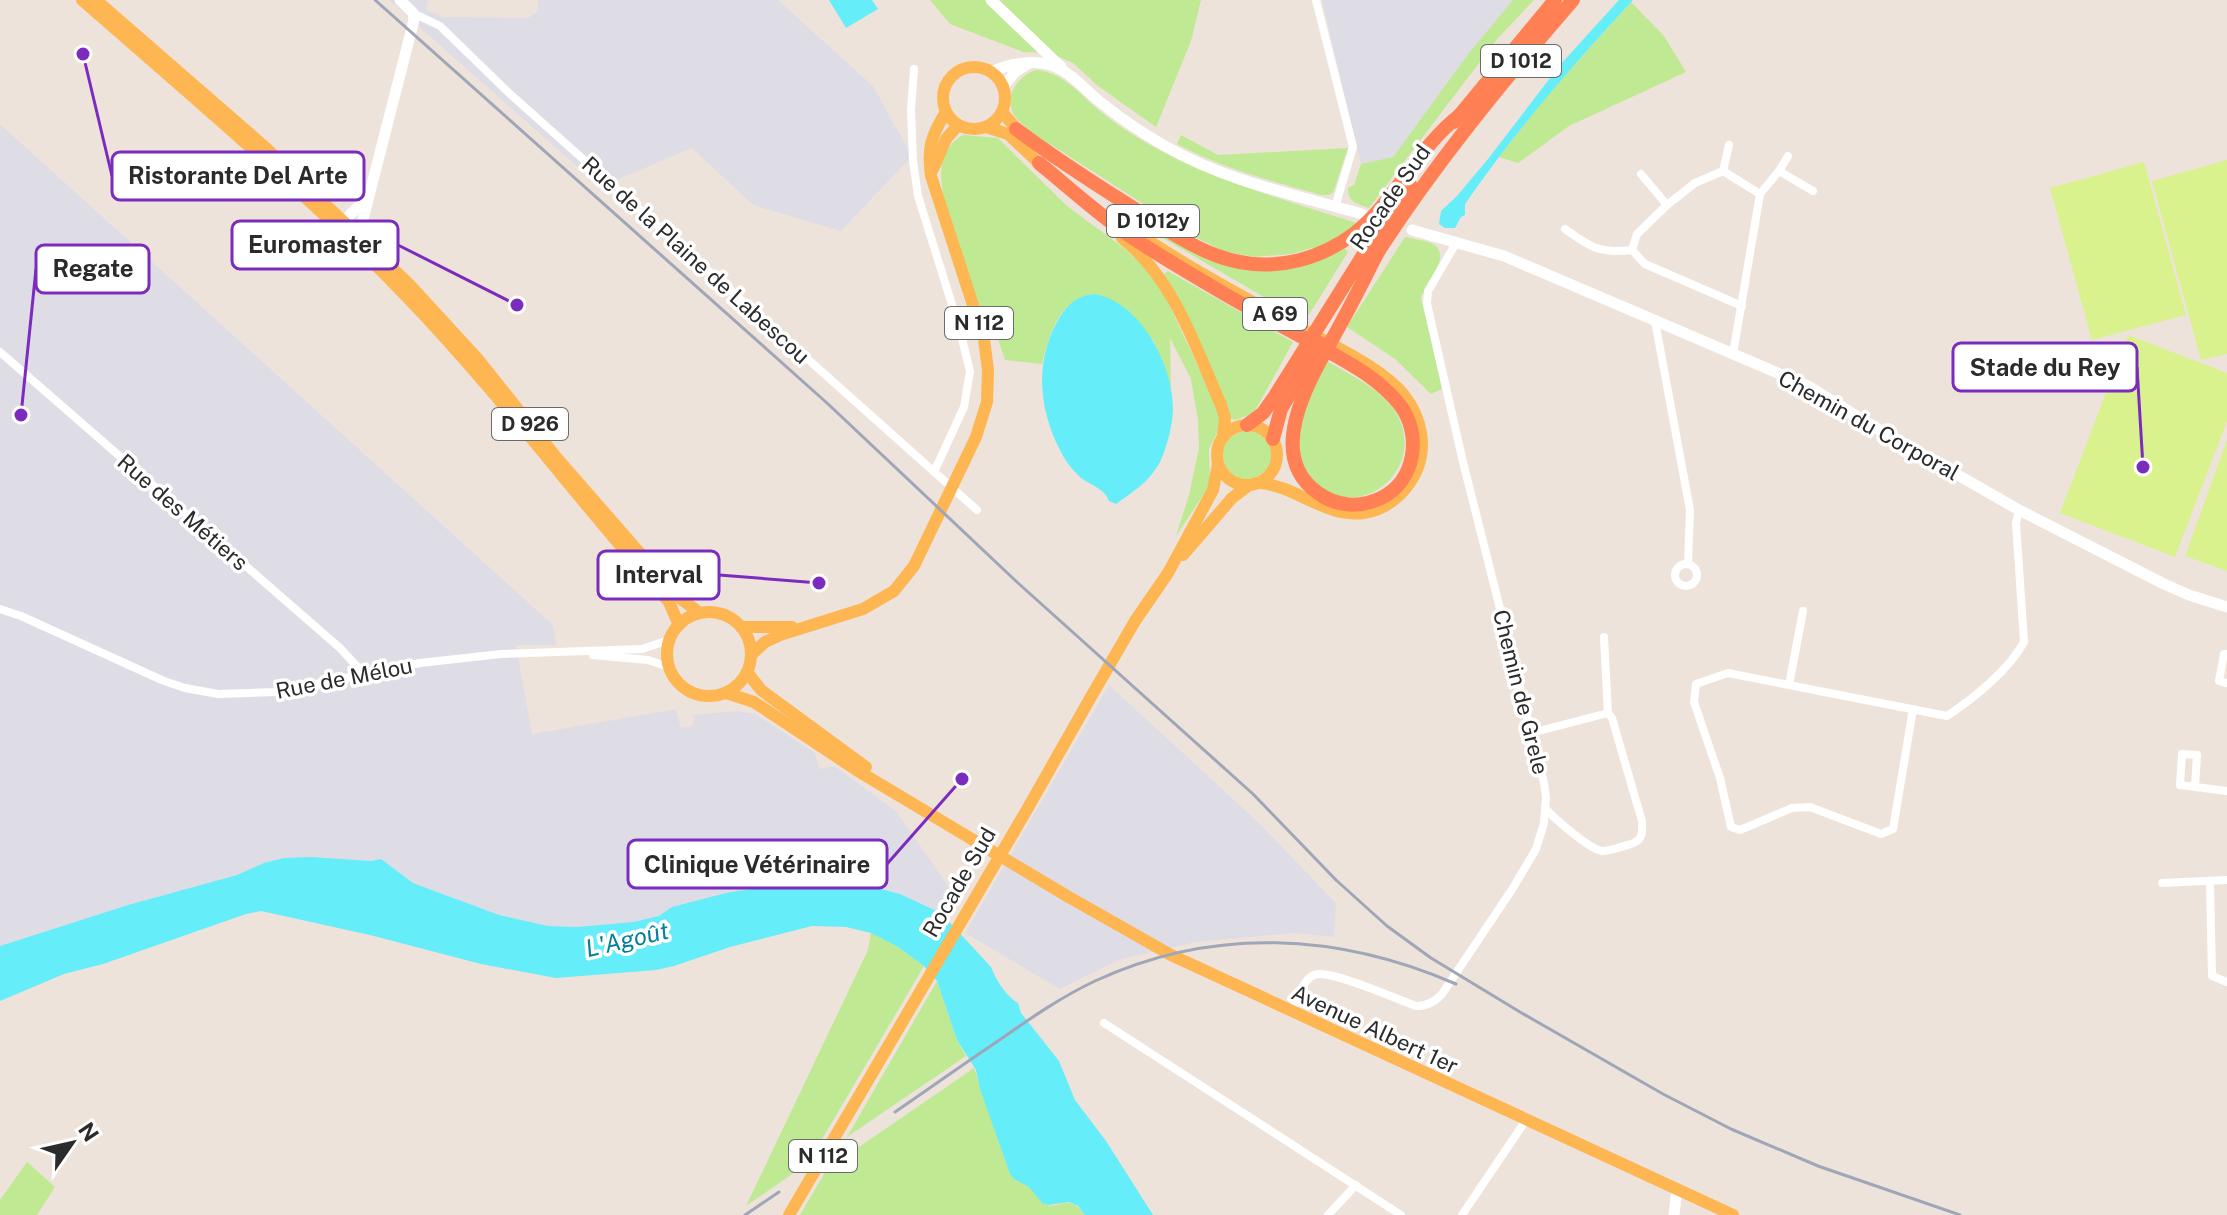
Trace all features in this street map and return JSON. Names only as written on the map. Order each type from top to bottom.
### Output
[{"type":"highway","name":"Rocade Sud","points":[[1335,317],[1372,241],[1419,171],[1460,115],[1555,0]]},
{"type":"highway","name":"Rocade Sud","points":[[1273,439],[1281,409],[1379,250],[1470,123],[1573,0]]},
{"type":"highway","name":"D 1012y","points":[[1016,129],[1056,160],[1191,245],[1223,259],[1258,266],[1287,264],[1307,258],[1355,233],[1395,190],[1446,125],[1460,115]]},
{"type":"highway","name":"A 69","points":[[1039,163],[1134,239],[1215,289],[1355,366],[1388,391],[1408,418],[1414,449],[1406,474],[1386,496],[1357,505],[1341,504],[1327,500],[1304,480],[1297,466],[1292,437],[1305,367]]},
{"type":"highway","name":"Rocade Sud","points":[[1247,425],[1263,413],[1305,367]]},
{"type":"main road","name":"D 926","points":[[82,0],[217,116],[408,298],[450,343],[669,602],[679,625]]},
{"type":"main road","name":"D 926","points":[[96,0],[223,109],[409,284],[477,358],[556,457],[681,599],[700,613],[724,615],[741,627]]},
{"type":"main road","points":[[982,68],[998,78],[1003,87],[1005,99],[1002,112],[996,121],[986,127],[975,129],[958,125],[946,112],[943,95],[946,83],[962,69],[982,68]]},
{"type":"main road","name":"N 112","points":[[751,655],[765,642],[799,627],[863,609],[894,591],[914,566],[976,437],[987,402],[988,370],[984,339],[931,176],[928,155],[935,130],[946,112]]},
{"type":"main road","points":[[1002,112],[1016,129]]},
{"type":"main road","points":[[931,176],[936,157],[958,125]]},
{"type":"main road","points":[[986,127],[1008,134],[1084,207],[1138,250],[1158,274],[1221,405],[1225,418],[1217,455],[1221,471],[1233,482],[1254,484],[1269,477],[1275,469],[1277,449],[1266,431],[1247,425],[1230,430],[1223,437]]},
{"type":"main road","name":"A 69","points":[[1016,129],[1089,198],[1124,224],[1244,297],[1351,356],[1394,385],[1413,408],[1419,423],[1423,455],[1408,487],[1378,510],[1363,513],[1332,511],[1282,487],[1254,484]]},
{"type":"main road","name":"Rocade Sud","points":[[1168,573],[1213,490],[1218,464]]},
{"type":"main road","name":"Rocade Sud","points":[[789,1215],[1135,621],[1168,573],[1232,498],[1254,484]]},
{"type":"main road","points":[[700,613],[688,617],[679,625],[667,649],[669,667],[674,677],[689,691],[705,696],[726,693],[754,702],[858,771],[899,794]]},
{"type":"main road","points":[[726,693],[747,672],[751,655],[750,645],[741,627]]},
{"type":"main road","name":"N 112","points":[[741,627],[799,627]]},
{"type":"main road","points":[[747,672],[761,690],[899,794]]},
{"type":"main road","name":"Avenue Albert 1er","points":[[899,794],[1171,955],[1733,1215]]},
{"type":"street","points":[[991,0],[1067,73],[1119,116],[1169,148],[1218,171],[1362,214]]},
{"type":"street","points":[[1316,0],[1353,147],[1335,207]]},
{"type":"street","points":[[359,235],[411,32],[409,5]]},
{"type":"street","name":"Rue de la Plaine de Labescou","points":[[409,5],[440,26],[510,94],[977,510]]},
{"type":"street","points":[[991,72],[1010,63],[1031,62],[1054,66],[1067,73]]},
{"type":"street","points":[[1003,87],[1015,72],[1031,62]]},
{"type":"street","points":[[914,69],[911,110],[918,196],[970,371],[964,407],[934,472]]},
{"type":"street","points":[[1723,171],[1729,145]]},
{"type":"street","points":[[1733,354],[1760,194],[1788,156]]},
{"type":"street","points":[[1723,171],[1760,194]]},
{"type":"street","points":[[1632,250],[1637,234],[1667,205],[1695,183],[1723,171]]},
{"type":"street","points":[[1779,171],[1813,191]]},
{"type":"street","points":[[1641,174],[1667,205]]},
{"type":"street","points":[[344,221],[370,194]]},
{"type":"street","points":[[1565,229],[1583,242],[1609,253],[1632,250]]},
{"type":"street","name":"Chemin du Corporal","points":[[1412,230],[1504,256],[1808,386],[2019,510],[2164,584],[2227,607]]},
{"type":"street","name":"Chemin de Grele","points":[[1291,1012],[1304,985],[1314,975],[1322,974],[1336,976],[1416,1006],[1430,1004],[1442,994],[1536,849],[1544,823],[1544,783],[1463,462],[1427,304],[1428,291],[1456,243]]},
{"type":"street","points":[[1632,250],[1645,264],[1742,306]]},
{"type":"street","points":[[1655,321],[1690,510],[1688,564]]},
{"type":"street","points":[[1709,344],[1726,342],[1738,328]]},
{"type":"street","name":"Rue des Métiers","points":[[0,352],[347,654],[364,674]]},
{"type":"street","points":[[1913,709],[1893,829],[1881,834],[1810,807],[1792,808],[1740,830],[1731,827],[1720,778],[1694,702],[1696,684],[1728,673],[1913,709],[1947,716],[1963,706],[2016,658],[2024,642],[2016,520],[2019,510]]},
{"type":"street","name":"Rue de Mélou","points":[[0,609],[164,681],[218,694],[276,692],[420,663],[501,654],[642,649],[669,640]]},
{"type":"street","points":[[1789,685],[1803,611]]},
{"type":"street","points":[[1545,808],[1562,825],[1599,850],[1640,840],[1643,834],[1642,821],[1608,713],[1604,637]]},
{"type":"street","name":"Rue de Mélou","points":[[561,652],[648,660],[669,667]]},
{"type":"street","points":[[2227,654],[2224,654],[2219,681],[2227,683]]},
{"type":"street","points":[[1531,733],[1608,713]]},
{"type":"street","points":[[2195,787],[2227,791]]},
{"type":"street","points":[[2162,883],[2227,880]]},
{"type":"street","points":[[2210,882],[2212,976],[2227,982]]},
{"type":"street","points":[[1104,1023],[1401,1215]]},
{"type":"street","points":[[1462,1215],[1526,1120]]},
{"type":"street","points":[[1328,1215],[1356,1185]]},
{"type":"street","points":[[1674,1215],[1679,1190]]},
{"type":"shaded area","points":[[389,0],[428,0],[426,10],[443,17],[528,18],[538,11],[538,0],[778,0],[873,86],[912,156],[841,231],[753,205],[692,148],[600,187]]},
{"type":"shaded area","points":[[1322,0],[1513,0],[1469,53],[1393,157],[1361,164]]},
{"type":"shaded area","points":[[0,124],[553,625],[556,645],[516,645],[532,734],[676,709],[681,728],[694,725],[693,715],[736,711],[755,714],[815,753],[819,769],[834,766],[896,811],[958,900],[941,913],[900,894],[842,879],[801,881],[672,907],[659,916],[633,922],[548,926],[499,915],[413,883],[381,859],[284,858],[0,946]]},
{"type":"shaded area","points":[[1109,685],[1258,822],[1336,903],[1334,937],[1295,933],[1196,942],[1121,959],[1060,989],[965,933]]},
{"type":"green space","points":[[930,0],[1201,0],[1191,41],[1156,127],[1098,86],[1073,63],[1050,53],[1023,52],[950,24]]},
{"type":"green space","points":[[1513,0],[1534,0],[1498,38],[1369,208],[1354,202],[1348,188],[1354,185],[1361,164],[1393,157],[1469,53]]},
{"type":"green space","points":[[1631,2],[1664,36],[1686,72],[1569,126],[1518,163],[1499,157],[1547,95]]},
{"type":"green space","points":[[1036,70],[1057,76],[1134,136],[1195,167],[1259,192],[1357,223],[1336,240],[1315,251],[1312,248],[1291,254],[1254,257],[1223,251],[1193,236],[1050,144],[1047,146],[1021,123],[1011,105],[1013,90],[1022,78]]},
{"type":"green space","points":[[963,135],[998,138],[1067,206],[1125,249],[1151,273],[1166,298],[1221,421],[1209,449],[1210,485],[1176,536],[1199,448],[1191,379],[1170,338],[1171,388],[1153,340],[1094,294],[1082,297],[1064,310],[1048,341],[1042,364],[1005,360],[989,313],[978,304],[944,197],[941,169],[944,156],[951,144]]},
{"type":"green space","points":[[1181,135],[1218,155],[1348,148],[1333,193],[1321,195],[1211,160],[1177,144]]},
{"type":"green space","points":[[2227,160],[2227,354],[2201,360],[2152,181]]},
{"type":"green space","points":[[2144,162],[2186,315],[2092,340],[2050,188]]},
{"type":"green space","points":[[1086,184],[1245,269],[1344,248],[1348,252],[1305,321],[1149,230]]},
{"type":"green space","points":[[1405,237],[1431,243],[1440,254],[1437,269],[1421,298],[1442,389],[1431,394],[1395,359],[1347,327]]},
{"type":"green space","points":[[1168,271],[1293,342],[1256,409],[1249,415],[1235,420],[1230,418],[1178,297],[1164,274]]},
{"type":"green space","points":[[2128,335],[2227,373],[2227,421],[2175,557],[2060,513]]},
{"type":"green space","points":[[1327,361],[1378,393],[1396,412],[1403,432],[1404,453],[1395,473],[1386,484],[1361,496],[1334,495],[1321,488],[1310,476],[1299,454],[1298,443],[1306,406]]},
{"type":"green space","points":[[1247,431],[1264,438],[1271,455],[1264,472],[1247,479],[1230,472],[1223,455],[1230,438]]},
{"type":"green space","points":[[2227,440],[2227,571],[2185,556]]},
{"type":"green space","points":[[871,933],[924,966],[808,1163],[746,1206],[868,950]]},
{"type":"green space","points":[[937,981],[957,1040],[966,1056],[847,1137]]},
{"type":"green space","points":[[974,1068],[1010,1174],[1044,1204],[1073,1204],[1085,1215],[800,1215],[827,1169]]},
{"type":"green space","points":[[27,1162],[55,1187],[37,1215],[0,1215],[0,1200]]},
{"type":"water","points":[[829,0],[872,0],[878,9],[846,28]]},
{"type":"water","points":[[1619,0],[1633,0],[1504,150],[1465,204],[1465,215],[1455,228],[1445,228],[1439,224],[1441,211],[1488,159],[1560,65]]},
{"type":"water","points":[[1094,294],[1111,299],[1126,309],[1151,338],[1167,373],[1173,408],[1167,443],[1156,469],[1146,481],[1116,504],[1081,478],[1068,464],[1052,433],[1042,385],[1045,353],[1057,322],[1072,303]]},
{"type":"water","name":"L'Agoût","points":[[284,858],[381,859],[413,883],[499,915],[548,926],[633,922],[659,916],[672,907],[726,893],[801,881],[842,879],[900,894],[941,913],[991,967],[1002,987],[1018,1003],[1021,1013],[1059,1061],[1075,1100],[1106,1141],[1153,1215],[1085,1215],[1078,1206],[1069,1202],[1042,1203],[1029,1187],[1014,1179],[980,1089],[976,1070],[957,1040],[937,981],[924,966],[898,947],[871,933],[846,927],[812,926],[656,970],[556,978],[481,964],[261,911],[64,974],[0,1001],[0,946],[128,905],[237,875],[264,863]]},
{"type":"railway","points":[[375,0],[827,403],[1018,583],[1253,794],[1336,880],[1387,926],[1431,958],[1520,1012],[1731,1129],[1818,1166],[1960,1215]]},
{"type":"railway","points":[[895,1112],[1070,994],[1140,963],[1185,951],[1230,944],[1321,946],[1367,954],[1456,984]]},
{"type":"railway","points":[[745,1215],[779,1192]]},
{"type":"place","name":"Ristorante Del Arte","points":[[83,54]]},
{"type":"place","name":"Euromaster","points":[[517,305]]},
{"type":"place","name":"Regate","points":[[21,415]]},
{"type":"place","name":"Stade du Rey","points":[[2143,467]]},
{"type":"place","name":"Interval","points":[[819,583]]},
{"type":"place","name":"Clinique Vétérinaire","points":[[962,779]]}]
